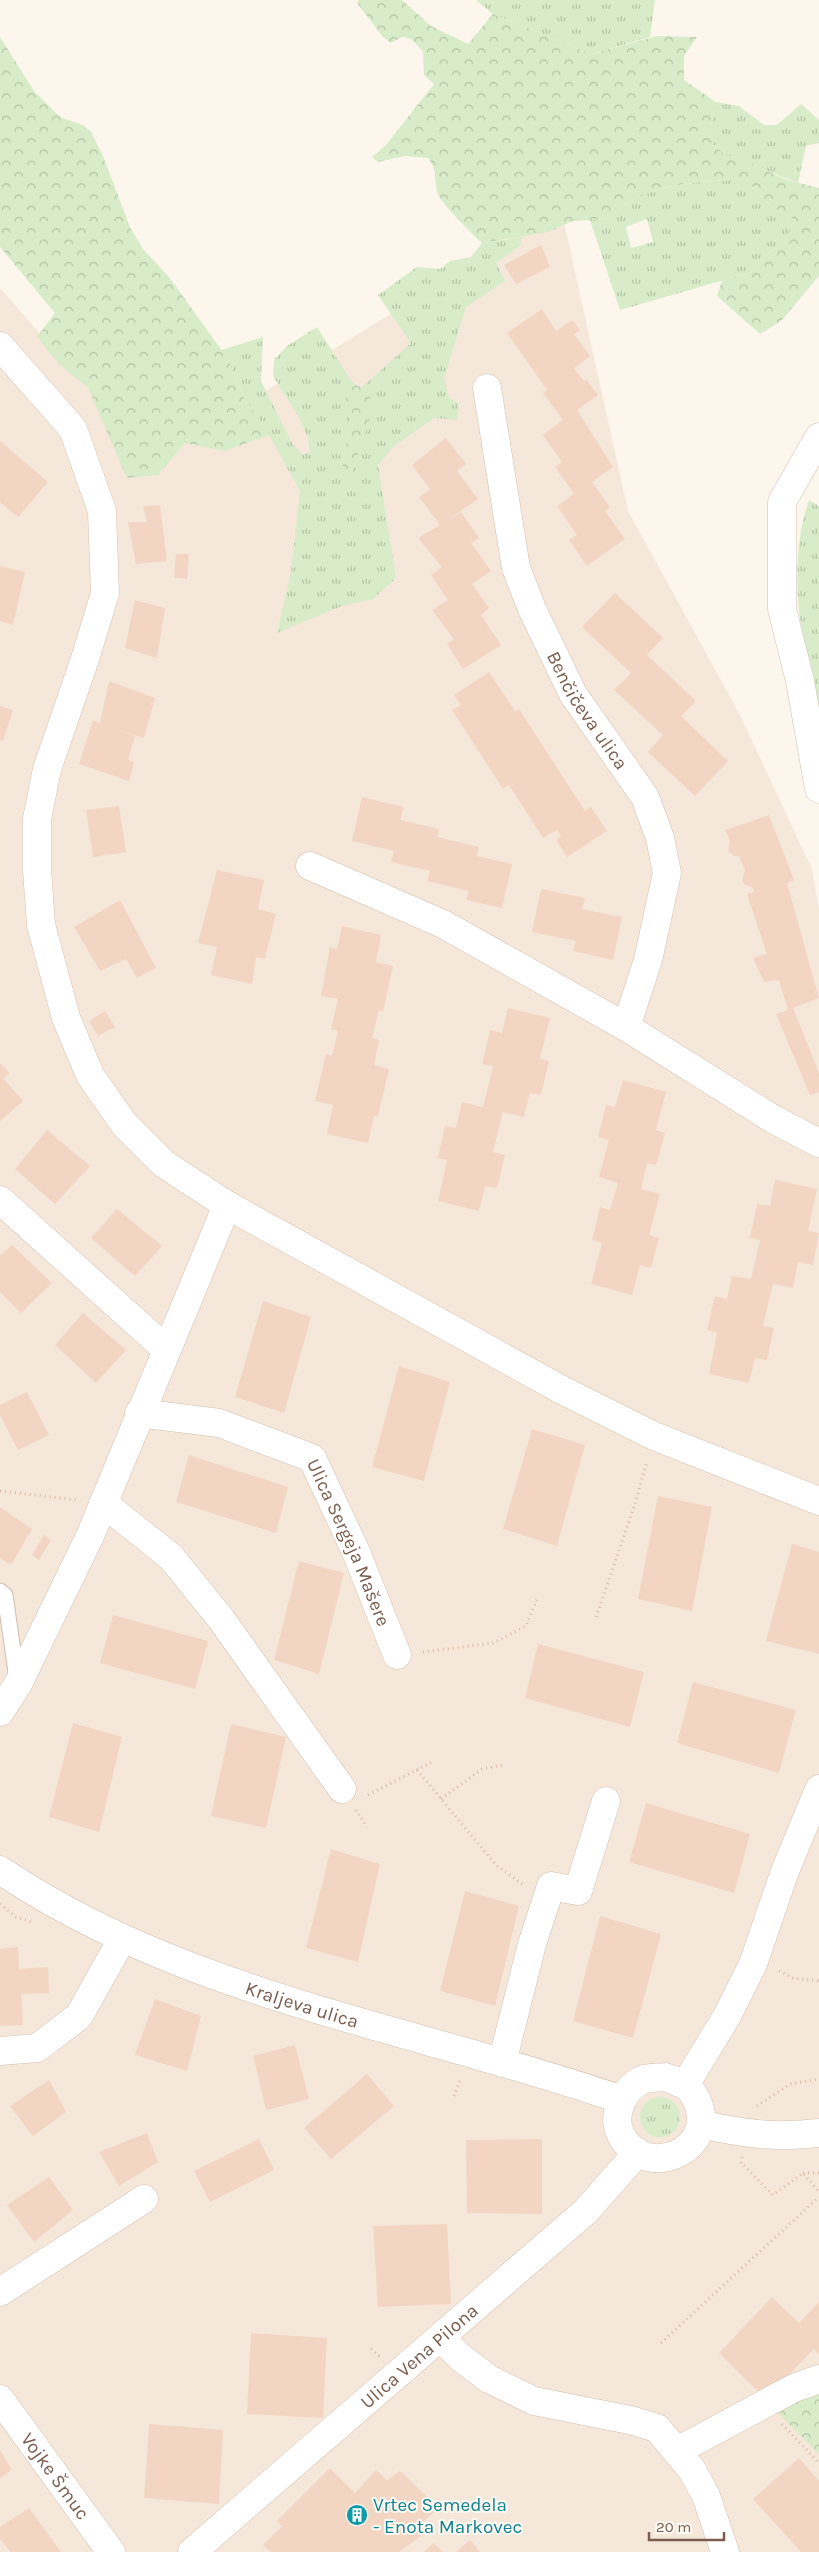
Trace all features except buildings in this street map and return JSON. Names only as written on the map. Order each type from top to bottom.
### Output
[{"type":"street","points":[[0,346],[73,429],[102,511],[105,593],[47,769],[36,819],[41,925],[53,974],[66,1018],[90,1076],[124,1124],[164,1164],[227,1205],[562,1390],[654,1436],[819,1502]]},
{"type":"street","name":"Benčičeva ulica","points":[[487,388],[516,568],[532,610],[573,694],[645,797],[660,838],[667,874],[648,960],[626,1027]]},
{"type":"street","points":[[819,437],[782,502],[782,610],[800,681],[819,789]]},
{"type":"street","points":[[310,866],[442,924],[626,1027],[773,1119],[819,1143]]},
{"type":"street","points":[[0,1200],[167,1350]]},
{"type":"street","points":[[0,1712],[18,1684],[90,1536],[139,1413],[227,1205]]},
{"type":"street","name":"Ulica Sergeja Mašere","points":[[139,1413],[219,1423],[312,1458],[356,1552],[397,1655]]},
{"type":"street","points":[[103,1503],[171,1557],[221,1619],[351,1797]]},
{"type":"street","points":[[685,2085],[727,2016],[753,1964],[785,1871],[819,1789]]},
{"type":"street","points":[[502,2063],[532,1944],[551,1886],[578,1891],[606,1801]]},
{"type":"street","name":"Kraljeva ulica","points":[[0,1870],[36,1894],[122,1939],[239,1983],[622,2100]]},
{"type":"street","points":[[0,2051],[37,2048],[78,2016],[122,1939]]},
{"type":"street","points":[[665,2077],[685,2085],[690,2089],[701,2112],[701,2124],[693,2142],[678,2155],[665,2159],[648,2158],[624,2141],[618,2128],[618,2111],[622,2100],[643,2080],[665,2077]]},
{"type":"street","points":[[701,2124],[750,2122],[789,2136],[819,2133]]},
{"type":"street","name":"Ulica Vena Pilona","points":[[192,2552],[586,2211],[638,2152]]},
{"type":"street","points":[[0,2292],[144,2199]]},
{"type":"street","points":[[440,2337],[460,2357],[489,2379],[534,2400],[630,2420],[657,2428],[692,2470],[706,2496],[725,2552]]},
{"type":"street","points":[[677,2451],[762,2404],[794,2388],[819,2379]]},
{"type":"street","name":"Vojke Šmuc","points":[[0,2399],[111,2552]]},
{"type":"lane","points":[[0,1591],[5,1595],[18,1684]]},
{"type":"path","points":[[596,1617],[634,1507],[654,1436]]},
{"type":"path","points":[[0,1491],[103,1503]]},
{"type":"path","points":[[397,1655],[493,1643],[526,1626],[538,1597]]},
{"type":"path","points":[[367,1827],[351,1797],[432,1762]]},
{"type":"path","points":[[441,1800],[482,1769],[504,1765]]},
{"type":"path","points":[[417,1770],[496,1864],[528,1889],[547,1898]]},
{"type":"path","points":[[777,1970],[793,1978],[819,1981]]},
{"type":"path","points":[[819,2079],[790,2084],[750,2122],[741,2163],[773,2195],[803,2173],[819,2173]]},
{"type":"path","points":[[803,2173],[819,2192]]},
{"type":"path","points":[[661,2343],[819,2197]]},
{"type":"path","points":[[762,2404],[819,2463]]},
{"type":"shaded area","points":[[561,209],[628,511],[739,713],[812,869],[819,909],[819,2552],[0,2552],[0,288],[114,418],[139,469]]},
{"type":"green space","points":[[359,0],[402,0],[431,26],[468,44],[493,14],[591,54],[657,36],[697,37],[684,56],[684,80],[716,102],[710,130],[711,142],[724,154],[743,160],[787,180],[819,188],[819,276],[781,321],[760,334],[717,296],[722,281],[752,272],[770,252],[784,244],[795,220],[769,205],[746,179],[690,183],[656,190],[624,206],[609,219],[573,221],[548,232],[482,243],[440,198],[435,172],[428,158],[405,156],[378,162],[372,157],[386,145],[434,84],[424,75],[423,51],[411,39],[402,37],[391,43],[383,37],[357,3]]},
{"type":"green space","points":[[476,0],[655,0],[650,37],[591,54],[493,14]]},
{"type":"green space","points":[[0,37],[34,91],[60,117],[83,125],[91,132],[103,156],[130,227],[143,249],[169,277],[228,359],[243,396],[269,435],[225,451],[185,443],[158,475],[127,478],[88,388],[58,363],[37,337],[55,313],[0,247]]},
{"type":"green space","points":[[716,102],[739,106],[764,125],[777,125],[801,104],[819,120],[819,143],[806,146],[798,183],[724,154],[711,142],[710,130]]},
{"type":"green space","points":[[746,179],[769,205],[795,220],[784,244],[770,252],[752,272],[620,310],[590,220],[609,219],[624,206],[656,190],[690,183]],"holes":[[[647,219],[653,242],[631,248],[626,227]]]},
{"type":"green space","points":[[522,237],[521,245],[496,263],[505,281],[466,307],[444,378],[449,398],[459,404],[457,420],[434,418],[394,446],[378,465],[396,578],[373,599],[342,606],[277,633],[291,572],[300,491],[269,435],[243,396],[228,359],[221,350],[263,337],[261,381],[292,443],[303,455],[310,451],[308,438],[299,418],[273,376],[274,360],[287,346],[317,327],[352,382],[342,406],[350,420],[340,481],[374,407],[368,392],[361,388],[411,343],[378,295],[417,267],[440,269],[450,261],[471,257],[482,243]]},
{"type":"green space","points":[[352,382],[368,392],[374,407],[349,483],[340,481],[350,420],[342,406]]},
{"type":"green space","points":[[809,500],[819,506],[819,704],[806,654],[798,602],[798,550],[802,524]]},
{"type":"green space","points":[[660,2097],[674,2103],[680,2117],[674,2131],[660,2137],[646,2131],[640,2117],[646,2103]]},
{"type":"green space","points":[[819,2390],[819,2454],[773,2408]]},
{"type":"place","name":"Vrtec Semedela - Enota Markovec","points":[[357,2515]]}]
